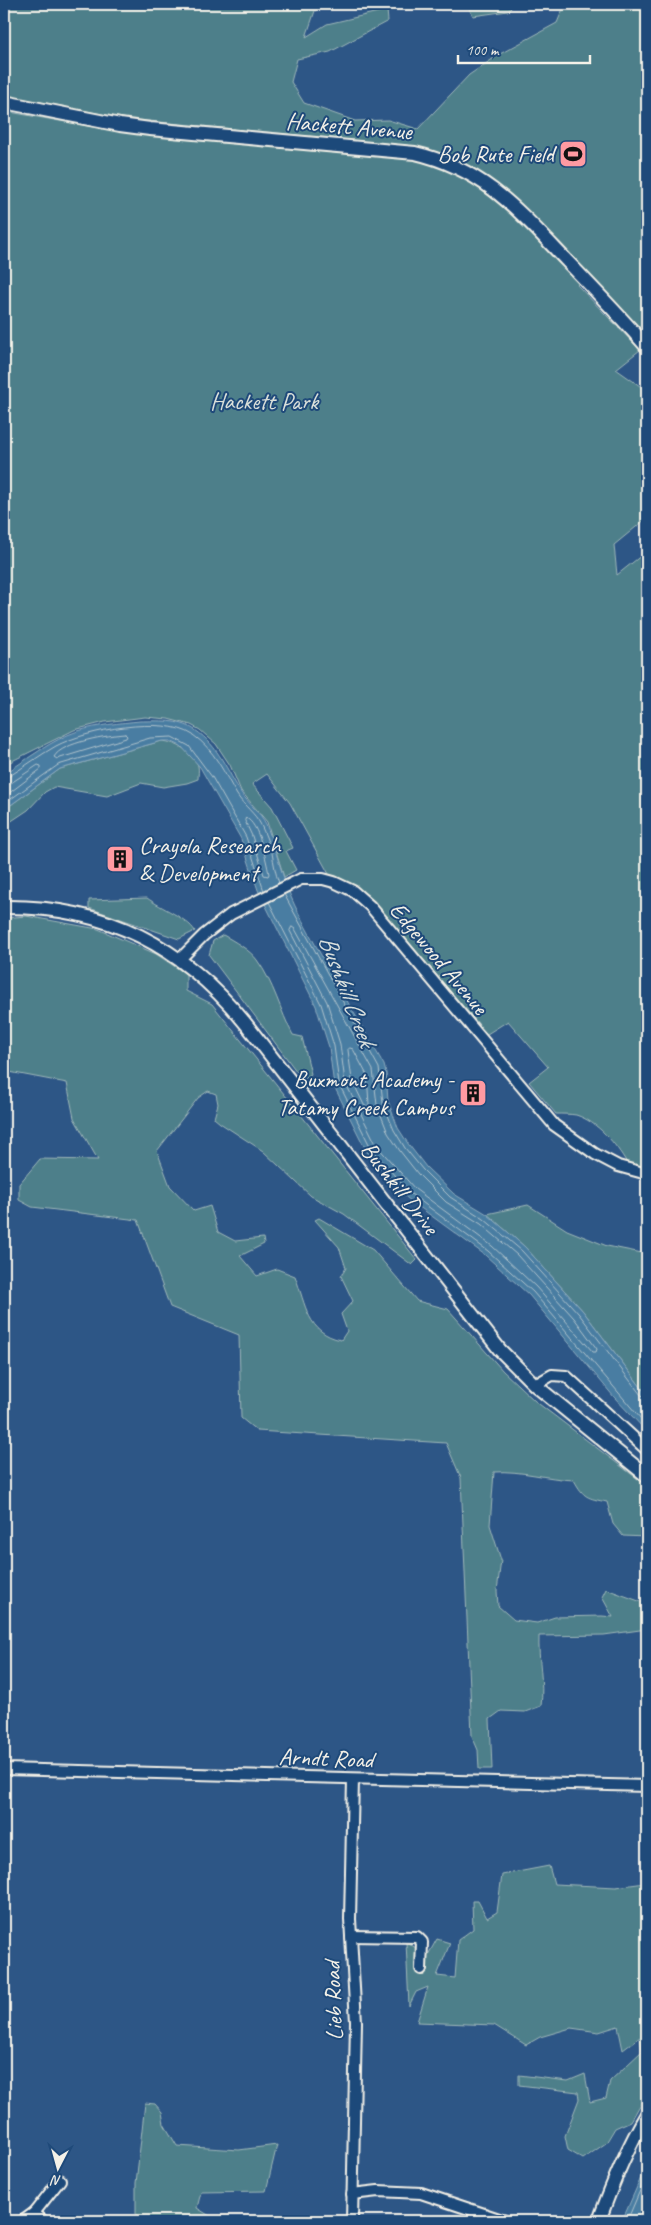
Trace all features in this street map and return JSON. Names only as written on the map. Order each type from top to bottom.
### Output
[{"type":"main road","name":"Hackett Avenue","points":[[4,102],[120,126],[415,153],[453,164],[488,185],[540,230],[647,346]]},
{"type":"main road","name":"Bushkill Drive","points":[[4,907],[40,908],[99,920],[134,933],[180,959],[206,980],[236,1011],[483,1330],[535,1385],[647,1476]]},
{"type":"main road","points":[[600,2221],[610,2190],[628,2148],[647,2114]]},
{"type":"street","name":"Edgewood Avenue","points":[[180,959],[222,920],[240,909],[301,879],[323,879],[334,882],[353,891],[362,898],[554,1124],[595,1154],[618,1166],[647,1174]]},
{"type":"street","points":[[535,1385],[552,1375],[566,1376],[647,1450]]},
{"type":"street","name":"Arndt Road","points":[[4,1769],[647,1786]]},
{"type":"street","name":"Lieb Road","points":[[352,2221],[356,2022],[351,1936],[353,1779]]},
{"type":"street","points":[[351,1936],[417,1937],[422,1942],[421,1969]]},
{"type":"street","points":[[23,2221],[34,2213],[60,2180]]},
{"type":"street","points":[[352,2194],[378,2191],[421,2193],[505,2221]]},
{"type":"street","points":[[34,2213],[43,2221]]},
{"type":"green space","name":"Hackett Park","points":[[4,4],[337,4],[317,5],[306,37],[327,24],[387,10],[388,21],[330,52],[297,59],[291,82],[304,103],[355,121],[388,120],[418,129],[469,75],[500,54],[557,23],[565,4],[647,4],[647,347],[584,278],[577,285],[640,350],[616,369],[647,391],[647,518],[614,545],[617,575],[647,551],[647,1167],[627,1163],[606,1135],[584,1118],[569,1114],[556,1114],[529,1082],[548,1067],[508,1021],[487,1034],[368,895],[330,876],[290,803],[267,774],[252,784],[272,807],[293,848],[286,851],[296,870],[284,877],[267,822],[241,791],[230,765],[216,744],[200,730],[191,725],[168,719],[145,717],[105,722],[74,730],[4,765],[4,111],[93,127],[120,125],[415,153],[413,146],[128,119],[4,95]]},
{"type":"green space","points":[[467,4],[515,4],[508,11],[473,16]]},
{"type":"green space","points":[[162,741],[173,743],[193,756],[198,766],[198,779],[163,787],[141,783],[107,796],[54,787],[45,792],[28,810],[4,826],[4,810],[60,769]]},
{"type":"green space","points":[[147,898],[180,917],[195,931],[179,939],[89,908],[89,900]]},
{"type":"green space","points":[[26,916],[98,929],[156,954],[186,974],[186,991],[212,1004],[417,1260],[412,1265],[344,1214],[311,1196],[263,1151],[220,1123],[214,1118],[218,1104],[216,1094],[208,1091],[198,1098],[157,1151],[170,1186],[194,1211],[210,1206],[218,1232],[235,1241],[263,1238],[264,1244],[240,1256],[257,1276],[277,1269],[295,1276],[305,1307],[314,1324],[321,1331],[341,1340],[347,1331],[341,1314],[353,1301],[341,1276],[346,1268],[339,1247],[315,1220],[319,1218],[373,1250],[417,1301],[448,1309],[503,1371],[535,1401],[647,1486],[647,1537],[623,1536],[613,1524],[607,1502],[584,1494],[574,1480],[514,1472],[494,1472],[490,1525],[501,1560],[497,1591],[498,1606],[514,1620],[537,1623],[555,1617],[613,1617],[602,1597],[606,1589],[647,1604],[647,1629],[604,1635],[539,1636],[541,1706],[525,1712],[501,1711],[490,1719],[492,1769],[479,1769],[478,1750],[472,1736],[461,1478],[446,1443],[257,1431],[241,1418],[239,1335],[170,1307],[138,1220],[32,1207],[19,1200],[19,1184],[40,1159],[98,1160],[74,1118],[67,1083],[4,1071],[4,918]]},
{"type":"green space","points":[[223,935],[254,956],[268,978],[293,1035],[302,1037],[311,1074],[303,1080],[209,955],[213,941]]},
{"type":"green space","points":[[528,1205],[567,1230],[607,1246],[647,1254],[647,1395],[583,1311],[525,1247],[487,1214]]},
{"type":"green space","points":[[549,1866],[554,1884],[616,1887],[645,1883],[647,1885],[647,2093],[631,2121],[615,2128],[606,2143],[583,2159],[568,2150],[565,2136],[579,2099],[578,2092],[519,2085],[519,2075],[568,2081],[585,2074],[590,2102],[606,2098],[610,2081],[642,2051],[640,2037],[623,2050],[618,2026],[599,2032],[571,2028],[540,2037],[526,2045],[494,2025],[417,2022],[428,1987],[416,1992],[409,2006],[406,1942],[428,1955],[437,1939],[450,1943],[437,1976],[455,1978],[458,1940],[473,1929],[472,1901],[478,1901],[487,1918],[497,1912],[502,1875]]},
{"type":"green space","points":[[145,2103],[155,2104],[162,2112],[164,2124],[177,2146],[239,2150],[277,2145],[266,2191],[201,2192],[197,2208],[213,2218],[184,2217],[181,2221],[136,2221],[136,2183]]},
{"type":"water","points":[[169,721],[189,726],[203,736],[222,759],[242,794],[266,824],[295,906],[384,1065],[388,1101],[398,1128],[426,1167],[454,1194],[487,1214],[525,1247],[583,1311],[647,1395],[647,1432],[614,1397],[529,1295],[485,1255],[407,1198],[367,1152],[334,1086],[329,1047],[316,1006],[258,890],[241,839],[200,767],[181,746],[170,741],[162,741],[60,769],[4,810],[4,774],[40,750],[58,739],[78,731],[116,723]]},
{"type":"water","points":[[647,2164],[647,2221],[622,2221]]},
{"type":"place","name":"Bob Rute Field","points":[[573,154]]},
{"type":"place","name":"Crayola Research & Development","points":[[120,859]]},
{"type":"place","name":"Buxmont Academy - Tatamy Creek Campus","points":[[473,1093]]},
{"type":"water label","name":"Bushkill Creek","points":[[348,990]]}]
